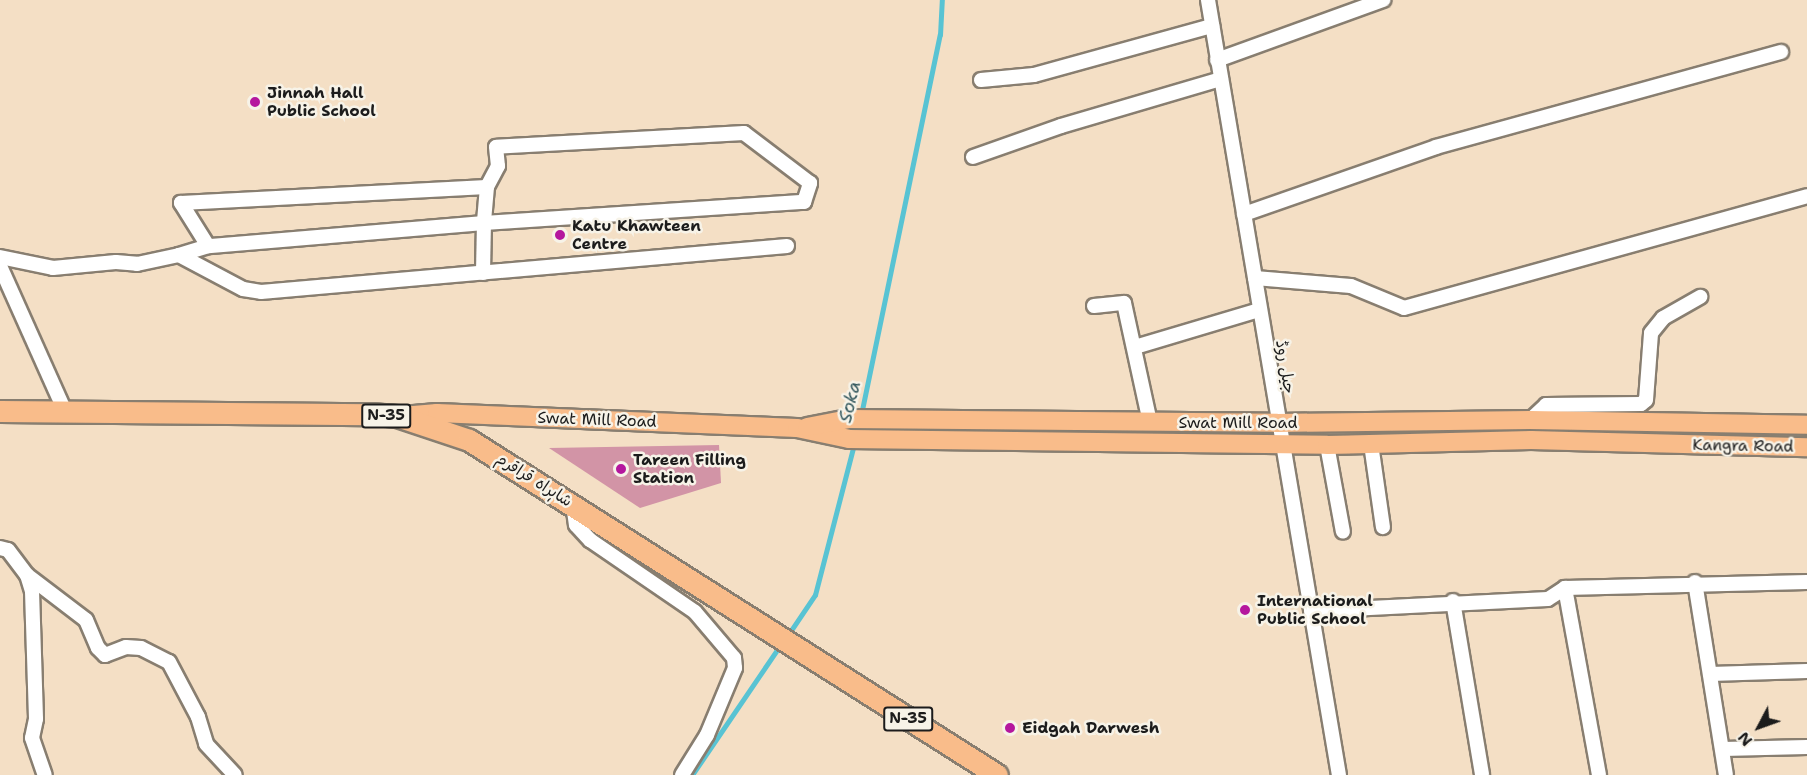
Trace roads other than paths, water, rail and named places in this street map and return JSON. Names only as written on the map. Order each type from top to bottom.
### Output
[{"type":"highway","name":"شاہراہ قراقرم","points":[[0,411],[397,416],[469,440],[723,599],[997,775]]},
{"type":"main road","name":"Swat Mill Road","points":[[397,416],[437,413],[796,428],[849,440],[1328,445],[1531,440],[1680,446]]},
{"type":"main road","name":"Swat Mill Road","points":[[796,428],[849,419],[1277,423],[1530,420],[1680,425]]},
{"type":"main road","name":"Kangra Road","points":[[1680,425],[1807,425]]},
{"type":"main road","name":"Kangra Road","points":[[1680,446],[1807,447]]},
{"type":"street","name":"جیل روڈ","points":[[1208,0],[1277,423],[1340,775]]},
{"type":"street","points":[[1217,60],[1383,0]]},
{"type":"street","points":[[981,80],[1034,75],[1212,26]]},
{"type":"street","points":[[1244,214],[1436,147],[1781,52]]},
{"type":"street","points":[[973,157],[1060,126],[1221,79]]},
{"type":"street","points":[[0,257],[53,268],[116,262],[137,264],[208,246],[484,223],[804,202],[810,183],[744,133],[496,147],[498,166],[487,187],[484,223],[483,273]]},
{"type":"street","points":[[208,246],[181,203],[487,187]]},
{"type":"street","points":[[1255,278],[1351,286],[1404,308],[1807,196]]},
{"type":"street","points":[[179,255],[243,289],[261,292],[788,246]]},
{"type":"street","points":[[0,266],[65,411]]},
{"type":"street","points":[[1530,420],[1546,405],[1641,404],[1646,400],[1651,333],[1663,318],[1700,297]]},
{"type":"street","points":[[1094,306],[1124,303],[1150,422]]},
{"type":"street","points":[[1135,347],[1259,310]]},
{"type":"street","points":[[1371,444],[1383,527]]},
{"type":"street","points":[[1328,445],[1343,532]]},
{"type":"street","points":[[573,504],[576,525],[590,540],[695,612],[734,658],[735,668],[706,735],[682,775]]},
{"type":"street","points":[[0,548],[8,550],[27,575],[86,620],[98,648],[105,655],[126,647],[141,648],[169,662],[198,717],[206,744],[235,775]]},
{"type":"street","points":[[27,575],[32,591],[36,719],[32,738],[45,775]]},
{"type":"street","points":[[1311,611],[1453,601],[1548,599],[1565,588],[1695,582],[1807,582]]},
{"type":"street","points":[[1695,582],[1726,775]]},
{"type":"street","points":[[1565,588],[1599,775]]},
{"type":"street","points":[[1453,601],[1482,775]]},
{"type":"street","points":[[1710,674],[1807,671]]},
{"type":"street","points":[[1723,750],[1807,747]]},
{"type":"waterway","name":"Soka","points":[[861,415],[940,35],[942,0]]},
{"type":"waterway","name":"Soka","points":[[788,635],[815,595],[854,444]]},
{"type":"waterway","name":"Soka","points":[[692,775],[781,644]]},
{"type":"place","name":"Jinnah Hall Public School","points":[[255,102]]},
{"type":"place","name":"Katu Khawteen Centre","points":[[560,235]]},
{"type":"place","name":"Tareen Filling Station","points":[[621,469]]},
{"type":"place","name":"International Public School","points":[[1245,610]]},
{"type":"place","name":"Eidgah Darwesh","points":[[1010,728]]}]
